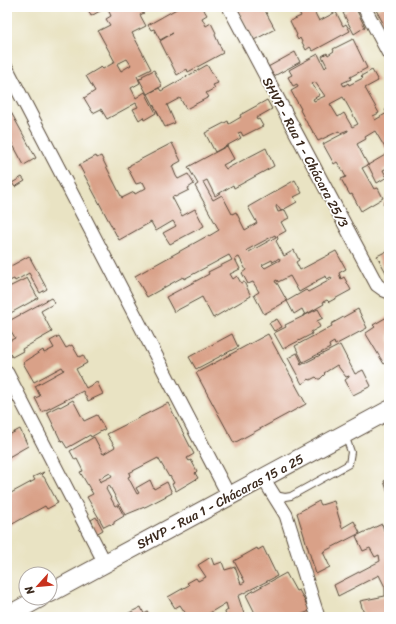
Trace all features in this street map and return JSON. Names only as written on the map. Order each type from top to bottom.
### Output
[{"type":"street","name":"SHVP - Rua 1 - Chácara 25/3","points":[[229,7],[377,285],[389,292]]},
{"type":"street","points":[[364,7],[389,54]]},
{"type":"street","points":[[7,69],[229,496]]},
{"type":"street","points":[[7,373],[105,563]]},
{"type":"street","name":"SHVP - Rua 1 - Chácaras 15 a 25","points":[[58,589],[389,410]]},
{"type":"street","points":[[263,478],[286,515],[318,617]]},
{"type":"street","points":[[7,616],[25,606]]},
{"type":"lane","points":[[273,495],[286,497],[291,496],[349,464],[351,452],[345,434]]},
{"type":"building","points":[[87,7],[107,7],[91,16]]},
{"type":"building","points":[[107,7],[140,7],[144,13],[140,15],[146,26],[132,33],[151,69],[137,76],[140,83],[131,88],[136,98],[145,92],[156,113],[144,120],[143,117],[139,120],[133,109],[138,107],[136,103],[107,119],[101,109],[93,113],[84,98],[95,91],[86,76],[101,67],[103,69],[115,62],[98,31],[110,25],[106,19],[111,16]],"holes":[[[127,59],[131,65],[121,71],[117,64]]]},
{"type":"building","points":[[180,7],[202,7],[207,15],[202,18],[206,26],[211,23],[223,53],[188,72],[187,69],[177,75],[160,41],[173,33],[160,40],[154,29],[151,30],[148,25]]},
{"type":"building","points":[[236,7],[263,7],[275,29],[254,40]]},
{"type":"building","points":[[296,7],[317,7],[313,9],[319,21],[336,12],[343,26],[346,24],[350,31],[313,51],[310,47],[306,50],[300,38],[298,40],[290,21],[301,16]]},
{"type":"building","points":[[355,7],[365,27],[354,34],[343,13]]},
{"type":"building","points":[[382,7],[389,7],[388,32],[376,10]]},
{"type":"building","points":[[353,39],[367,68],[350,77],[351,79],[342,83],[344,86],[348,83],[349,85],[363,78],[361,76],[372,70],[378,81],[365,88],[379,113],[373,116],[375,120],[387,113],[385,110],[389,108],[389,149],[387,151],[375,131],[365,137],[366,139],[357,144],[368,165],[362,168],[374,189],[378,188],[383,198],[361,211],[352,194],[350,195],[341,179],[346,177],[341,168],[337,162],[334,164],[323,144],[348,130],[340,133],[339,131],[318,141],[291,91],[298,87],[297,84],[293,86],[288,77],[292,75],[289,70],[318,54],[325,68],[327,66],[322,56],[327,53],[328,55],[334,51],[333,49]],"holes":[[[315,82],[325,96],[314,101],[313,99],[320,95],[312,84]],[[343,97],[358,124],[352,127],[344,113],[338,117],[330,104]]]},
{"type":"building","points":[[295,52],[300,62],[274,76],[268,67]]},
{"type":"building","points":[[207,65],[218,83],[213,85],[215,88],[206,93],[209,97],[186,109],[180,98],[167,105],[175,123],[165,127],[148,94],[159,88],[161,91]]},
{"type":"building","points":[[154,70],[162,86],[147,94],[139,79],[143,78],[142,76]]},
{"type":"building","points":[[267,100],[272,109],[256,118],[257,120],[259,119],[263,126],[243,136],[241,132],[238,133],[241,138],[215,152],[205,133],[228,121],[229,124],[241,117],[240,115]]},
{"type":"building","points":[[7,105],[36,158],[24,165],[7,137]]},
{"type":"building","points":[[172,143],[181,161],[172,166],[176,176],[178,179],[188,174],[194,184],[188,188],[189,190],[172,197],[182,216],[195,209],[204,226],[170,244],[163,233],[176,226],[173,221],[156,231],[151,222],[119,240],[79,165],[96,156],[97,158],[101,156],[122,198],[134,192],[135,194],[146,188],[143,182],[136,184],[127,167]]},
{"type":"building","points":[[227,146],[234,159],[223,165],[226,169],[266,148],[274,166],[234,188],[233,185],[215,196],[207,180],[203,182],[213,200],[222,195],[232,214],[236,212],[245,230],[257,223],[248,207],[295,180],[302,193],[294,197],[297,202],[281,211],[277,205],[276,207],[278,212],[285,210],[289,218],[281,222],[286,231],[277,236],[278,239],[276,241],[284,256],[294,250],[299,260],[296,262],[300,270],[336,251],[346,269],[339,273],[341,279],[344,277],[351,290],[329,302],[327,300],[323,302],[324,304],[305,315],[302,309],[294,314],[287,301],[264,314],[254,295],[259,292],[253,282],[248,284],[242,273],[246,270],[239,257],[235,259],[240,269],[230,274],[233,279],[237,276],[241,283],[244,282],[251,296],[213,318],[202,297],[174,312],[166,297],[209,274],[208,272],[232,260],[229,255],[184,279],[183,277],[147,297],[135,276],[219,230],[195,186],[198,184],[188,167]],"holes":[[[275,235],[276,237],[249,252],[247,250]],[[279,258],[280,260],[265,268],[262,265],[272,260],[273,262]],[[290,276],[299,292],[326,276],[327,279],[331,277],[332,279],[308,292],[306,290],[287,301],[275,281],[277,280],[278,282]]]},
{"type":"building","points":[[387,154],[389,158],[389,167],[383,170],[386,176],[389,174],[389,181],[387,177],[377,183],[368,165]]},
{"type":"building","points":[[22,177],[25,181],[15,187],[12,183]]},
{"type":"building","points":[[389,200],[389,213],[383,203]]},
{"type":"building","points":[[389,250],[389,278],[377,256]]},
{"type":"building","points":[[29,256],[47,289],[40,293],[29,273],[15,281],[14,279],[7,282],[7,263],[9,267]]},
{"type":"building","points":[[27,278],[38,298],[7,315],[7,288]]},
{"type":"building","points":[[51,298],[55,303],[41,311],[52,332],[22,349],[23,351],[12,357],[7,349],[7,342],[15,338],[11,331],[7,333],[9,331],[7,322]]},
{"type":"building","points":[[318,309],[323,318],[317,321],[320,327],[311,332],[312,334],[283,349],[274,333],[286,327],[285,325]]},
{"type":"building","points":[[358,309],[367,328],[335,345],[334,342],[329,345],[330,348],[303,362],[295,346],[332,326],[331,324]]},
{"type":"building","points":[[387,317],[389,321],[389,361],[384,364],[366,333],[375,327],[373,325]]},
{"type":"building","points":[[277,319],[282,327],[274,331],[269,323]]},
{"type":"building","points":[[232,334],[238,347],[196,369],[189,357]]},
{"type":"building","points":[[268,334],[306,404],[234,443],[196,373]]},
{"type":"building","points":[[59,336],[66,348],[72,345],[79,357],[83,355],[87,363],[76,369],[86,388],[97,382],[103,394],[88,401],[83,391],[42,412],[35,398],[40,396],[35,386],[64,370],[62,367],[34,382],[23,363],[43,350],[44,353],[54,348],[50,341]]},
{"type":"building","points":[[340,345],[355,374],[363,370],[371,386],[353,395],[345,380],[349,376],[346,377],[337,365],[324,373],[325,374],[320,379],[316,377],[310,380],[309,379],[302,384],[288,358],[297,353],[302,363],[300,364],[301,365]]},
{"type":"building","points":[[73,400],[84,421],[97,415],[105,429],[91,437],[90,435],[67,448],[62,440],[61,441],[47,412]]},
{"type":"building","points":[[168,403],[194,454],[187,458],[189,461],[191,460],[197,471],[195,473],[198,478],[176,491],[172,484],[174,483],[158,458],[129,473],[130,476],[128,477],[137,494],[139,493],[136,488],[150,480],[154,489],[167,482],[172,493],[125,515],[109,485],[106,489],[115,506],[118,505],[124,516],[114,522],[114,524],[104,527],[87,497],[93,494],[80,472],[83,471],[77,459],[75,460],[70,451],[94,437],[103,454],[115,447],[107,434]],"holes":[[[110,473],[112,476],[100,482],[99,479]]]},
{"type":"building","points":[[20,429],[28,446],[7,458],[7,436]]},
{"type":"building","points":[[44,472],[41,475],[44,477],[58,503],[47,509],[45,506],[7,527],[7,491],[9,490],[11,493],[35,480],[33,477]]},
{"type":"building","points":[[389,479],[389,497],[384,481]]},
{"type":"building","points":[[319,501],[321,505],[334,501],[342,528],[354,521],[360,533],[323,552],[330,567],[316,574],[297,513]]},
{"type":"building","points":[[96,517],[103,530],[96,534],[92,527],[94,526],[91,520]]},
{"type":"building","points":[[382,524],[389,546],[389,617],[350,617],[364,614],[360,601],[385,596],[385,587],[379,575],[338,596],[334,585],[380,561],[379,555],[375,557],[370,548],[363,551],[356,536]]},
{"type":"building","points":[[263,547],[277,576],[238,596],[245,617],[226,617],[225,612],[228,610],[226,603],[203,617],[188,617],[180,605],[175,608],[168,597],[189,585],[187,583],[196,578],[198,581],[206,577],[198,565],[211,557],[214,565],[222,562],[225,570],[235,567],[241,584],[245,582],[234,561],[257,548],[258,550]]},
{"type":"building","points":[[286,573],[296,591],[299,590],[310,611],[295,617],[248,617],[255,613],[246,595]]},
{"type":"building","points":[[141,607],[144,614],[148,612],[151,617],[129,617],[127,614]]}]
